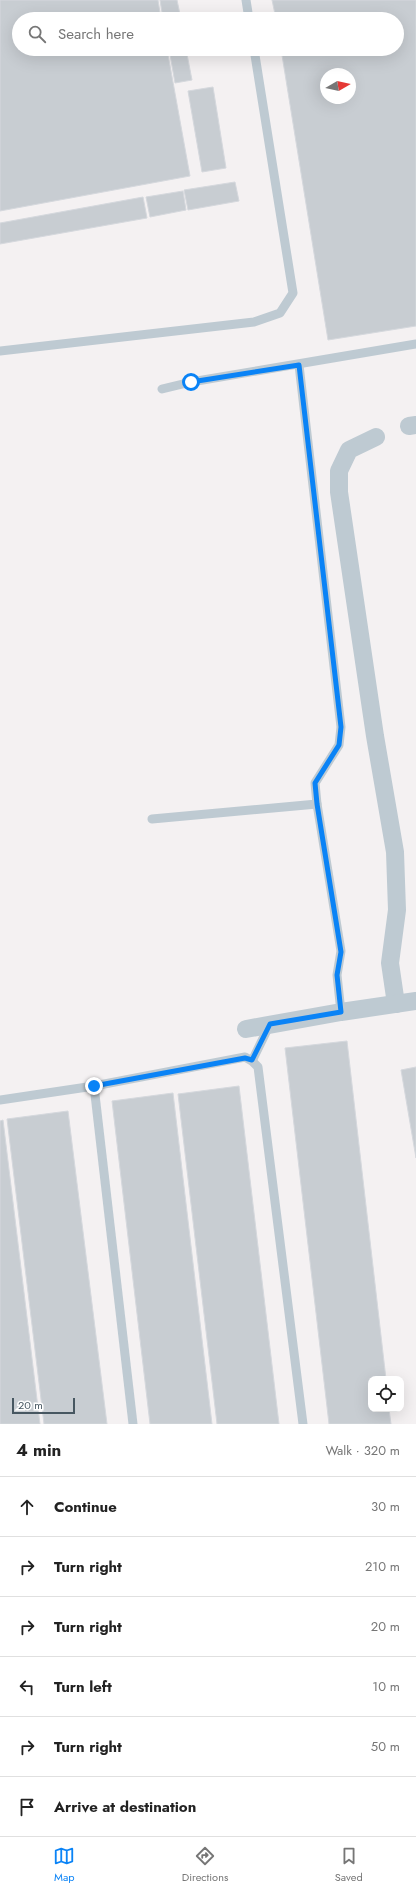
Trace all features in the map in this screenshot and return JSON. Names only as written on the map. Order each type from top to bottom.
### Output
[{"type":"street","points":[[376,437],[349,450],[338,471],[339,492],[375,736],[395,852],[397,910],[390,964],[396,1004]]},
{"type":"street","points":[[246,1029],[341,1012],[416,1001]]},
{"type":"lane","points":[[246,0],[248,12]]},
{"type":"lane","points":[[0,351],[254,322],[280,313],[293,293],[255,56]]},
{"type":"lane","points":[[162,389],[191,382],[299,365],[416,344]]},
{"type":"lane","points":[[299,365],[341,727],[339,745],[315,783],[317,804],[341,952],[337,975],[341,1012]]},
{"type":"lane","points":[[152,818],[317,804]]},
{"type":"lane","points":[[252,1060],[270,1024]]},
{"type":"lane","points":[[0,1100],[94,1086],[245,1058],[252,1060],[258,1067],[303,1424]]},
{"type":"lane","points":[[94,1086],[134,1424]]},
{"type":"building","points":[[0,0],[158,0],[160,12],[12,12],[12,56],[168,56],[190,176],[0,211]]},
{"type":"building","points":[[160,0],[177,0],[180,12],[162,12]]},
{"type":"building","points":[[272,0],[416,0],[416,326],[328,340],[282,56],[404,56],[404,12],[275,12]]},
{"type":"building","points":[[170,56],[187,56],[192,80],[175,83]]},
{"type":"building","points":[[213,87],[226,168],[202,172],[188,91]]},
{"type":"building","points":[[235,182],[239,201],[188,210],[184,190]]},
{"type":"building","points":[[183,191],[186,210],[150,217],[146,197]]},
{"type":"building","points":[[143,197],[147,218],[0,244],[0,223]]},
{"type":"building","points":[[347,1041],[386,1376],[368,1376],[368,1412],[389,1412],[391,1424],[329,1424],[285,1048]]},
{"type":"building","points":[[416,1067],[416,1158],[401,1070]]},
{"type":"building","points":[[239,1086],[279,1424],[217,1424],[178,1094]]},
{"type":"building","points":[[173,1093],[212,1424],[150,1424],[112,1101]]},
{"type":"building","points":[[68,1111],[107,1424],[44,1424],[7,1119]]},
{"type":"building","points":[[3,1120],[40,1424],[0,1424],[0,1121]]},
{"type":"route","points":[[94,1086],[245,1058],[252,1060],[270,1024],[341,1012],[337,975],[341,952],[317,804],[315,783],[339,745],[341,727],[322,578],[302,377],[299,365],[191,382]]}]
